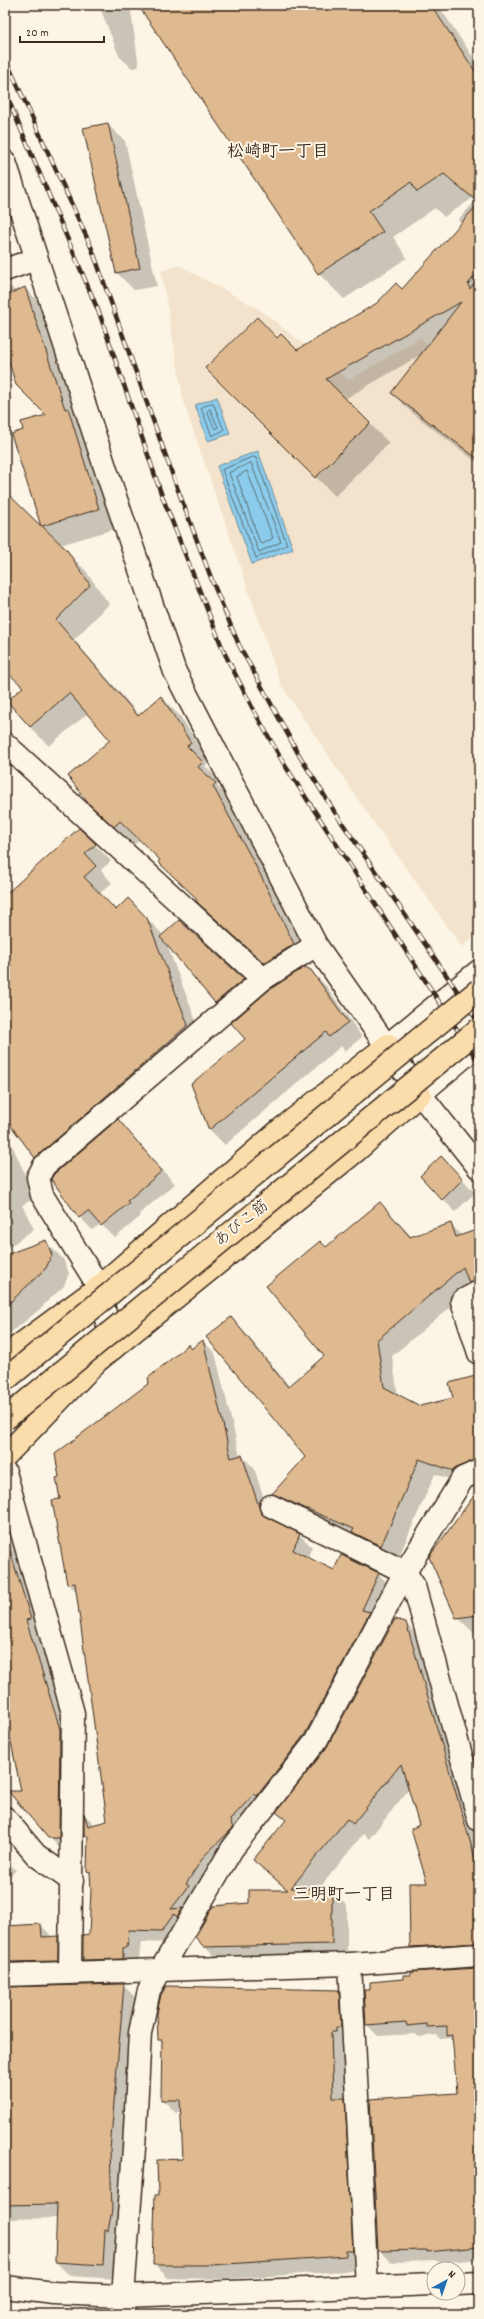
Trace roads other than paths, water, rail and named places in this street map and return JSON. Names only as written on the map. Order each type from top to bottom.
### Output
[{"type":"main road","name":"あびこ筋","points":[[5,1380],[479,990]]},
{"type":"main road","name":"あびこ筋","points":[[5,1419],[479,1029]]},
{"type":"main road","points":[[5,1356],[99,1287],[279,1131],[388,1045]]},
{"type":"main road","points":[[5,1456],[97,1361],[357,1150],[420,1094]]},
{"type":"street","points":[[5,162],[36,259],[175,672],[316,945],[388,1045],[420,1094],[479,1168]]},
{"type":"street","points":[[5,270],[36,259]]},
{"type":"street","points":[[5,744],[263,979]]},
{"type":"street","points":[[113,1348],[99,1287],[42,1195],[38,1177],[44,1166],[263,979],[316,945]]},
{"type":"street","points":[[388,1045],[479,971]]},
{"type":"street","points":[[420,1094],[479,1044]]},
{"type":"street","points":[[479,1292],[462,1301],[479,1353]]},
{"type":"street","points":[[124,2305],[140,2033],[149,1990],[232,1850],[316,1740],[405,1572],[463,1478],[479,1471]]},
{"type":"street","points":[[5,1472],[73,1713],[70,1972]]},
{"type":"street","points":[[271,1506],[405,1572],[414,1586],[479,1820]]},
{"type":"street","points":[[5,1818],[36,1855],[72,1881]]},
{"type":"street","points":[[5,1975],[70,1972],[159,1972],[350,1964],[479,1955]]},
{"type":"street","points":[[350,1964],[367,2287]]},
{"type":"street","points":[[466,2284],[479,2283]]},
{"type":"street","points":[[5,2287],[54,2293],[124,2305],[367,2287],[426,2284]]},
{"type":"water","points":[[217,397],[230,434],[208,441],[195,405]]},
{"type":"water","points":[[258,451],[293,549],[252,564],[217,466]]},
{"type":"railway","points":[[5,58],[92,249],[178,490],[213,583],[239,645],[299,755],[334,811],[479,1023]]},
{"type":"railway","points":[[5,92],[100,315],[162,496],[224,652],[253,709],[284,764],[479,1063]]},
{"type":"district","name":"松崎町一丁目","points":[[278,153]]},
{"type":"district","name":"三明町一丁目","points":[[344,1896]]}]
